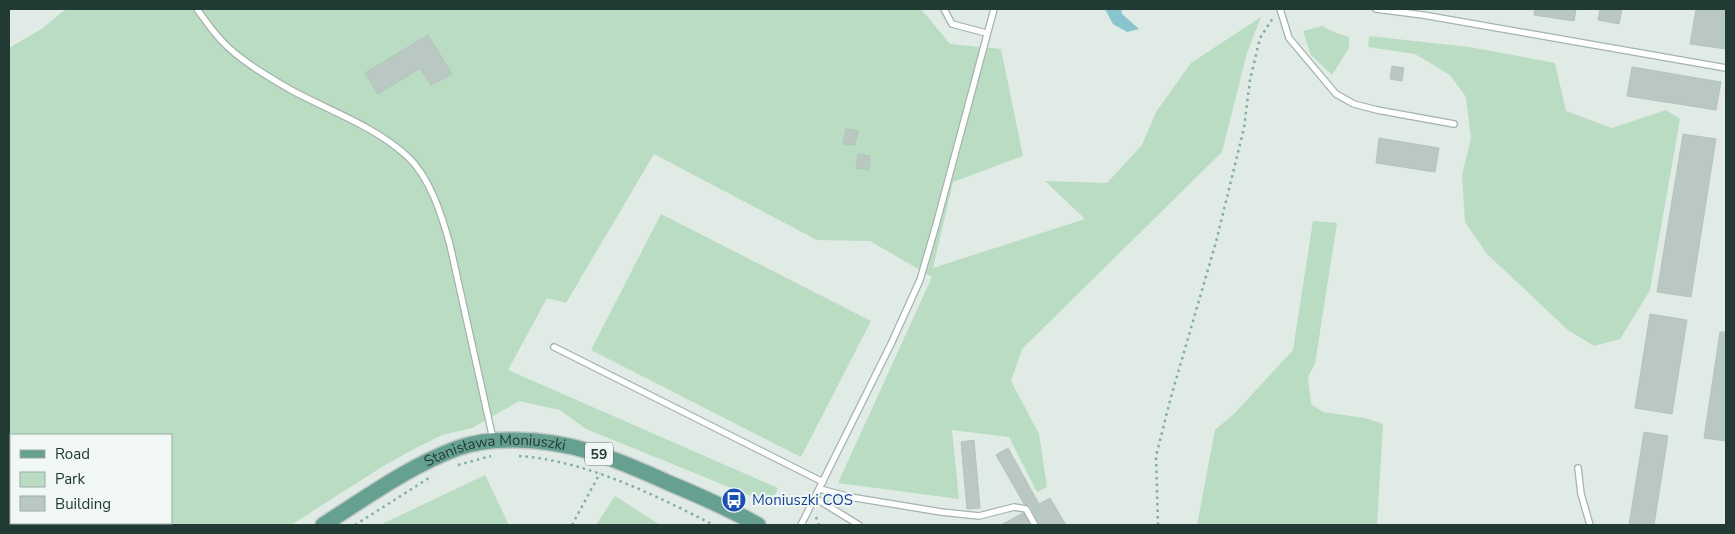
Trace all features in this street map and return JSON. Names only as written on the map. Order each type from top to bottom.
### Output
[{"type":"main road","name":"Stanisława Moniuszki","points":[[324,525],[415,468],[458,448],[477,442],[494,440],[534,440],[574,446],[611,457],[731,510],[758,525]]},
{"type":"lane","points":[[197,9],[220,40],[257,69],[292,90],[369,129],[408,157],[418,170],[430,189],[441,214],[450,245],[494,440]]},
{"type":"lane","points":[[944,9],[952,24],[986,33]]},
{"type":"lane","points":[[801,525],[891,344],[920,280],[994,9]]},
{"type":"lane","points":[[1280,9],[1288,38],[1336,94],[1354,104],[1377,110],[1454,124]]},
{"type":"lane","points":[[1376,9],[1423,12],[1726,68]]},
{"type":"lane","points":[[554,347],[823,482]]},
{"type":"lane","points":[[1578,468],[1581,494],[1590,525]]},
{"type":"lane","points":[[820,489],[850,497],[979,516],[1014,507],[1026,509],[1035,525]]},
{"type":"lane","points":[[815,498],[859,525]]},
{"type":"path","points":[[1158,525],[1156,456],[1216,242],[1244,128],[1250,80],[1260,38],[1274,16]]},
{"type":"path","points":[[451,468],[480,458],[499,455]]},
{"type":"path","points":[[513,456],[538,457],[563,462],[600,474],[644,491],[714,525]]},
{"type":"path","points":[[572,525],[611,457]]},
{"type":"path","points":[[355,525],[436,474]]},
{"type":"green space","points":[[66,9],[921,9],[950,44],[1001,49],[1023,156],[953,182],[933,268],[1085,219],[1045,181],[1107,183],[1142,145],[1156,112],[1191,63],[1261,17],[1247,53],[1222,152],[1022,349],[1011,381],[1039,434],[1047,487],[1037,492],[1009,437],[952,430],[959,499],[838,483],[932,277],[870,241],[817,240],[654,154],[566,303],[547,298],[508,370],[778,488],[771,504],[586,429],[560,410],[519,401],[472,428],[442,435],[412,450],[291,525],[9,525],[9,48],[43,28]]},
{"type":"green space","points":[[1322,26],[1349,37],[1349,48],[1332,75],[1311,55],[1303,31]]},
{"type":"green space","points":[[1369,36],[1469,47],[1555,63],[1566,111],[1612,128],[1666,110],[1680,119],[1650,290],[1620,339],[1594,346],[1568,330],[1487,254],[1465,222],[1462,175],[1471,138],[1466,97],[1450,75],[1415,54],[1368,47]]},
{"type":"green space","points":[[661,214],[871,321],[801,457],[591,350]]},
{"type":"green space","points":[[1313,221],[1337,223],[1315,364],[1308,377],[1311,404],[1323,412],[1365,418],[1383,424],[1377,525],[1197,525],[1215,430],[1234,414],[1293,350]]},
{"type":"green space","points":[[485,475],[509,525],[380,525]]},
{"type":"green space","points":[[615,496],[660,525],[596,525]]},
{"type":"water","points":[[1105,9],[1121,9],[1122,14],[1139,29],[1127,32],[1113,24]]},
{"type":"building","points":[[1535,9],[1576,9],[1574,21],[1534,15]]},
{"type":"building","points":[[1600,9],[1622,9],[1619,24],[1598,20]]},
{"type":"building","points":[[1696,9],[1726,9],[1726,49],[1690,44]]},
{"type":"building","points":[[428,35],[452,74],[431,85],[420,68],[378,94],[365,73]]},
{"type":"building","points":[[1392,66],[1404,68],[1402,81],[1390,79]]},
{"type":"building","points":[[1632,67],[1721,82],[1716,110],[1627,96]]},
{"type":"building","points":[[846,129],[858,131],[855,145],[843,144]]},
{"type":"building","points":[[1683,134],[1716,139],[1691,297],[1657,292]]},
{"type":"building","points":[[1379,138],[1439,148],[1435,172],[1376,163]]},
{"type":"building","points":[[858,154],[870,156],[869,170],[856,168]]},
{"type":"building","points":[[1650,314],[1687,320],[1672,414],[1635,408]]},
{"type":"building","points":[[1720,332],[1726,332],[1726,441],[1704,438]]},
{"type":"building","points":[[1644,432],[1668,436],[1654,525],[1629,525]]},
{"type":"building","points":[[974,440],[980,508],[967,509],[961,442]]},
{"type":"building","points":[[1008,448],[1039,504],[1050,498],[1066,525],[1040,525],[1030,506],[1024,504],[996,455]]},
{"type":"building","points":[[1023,513],[1030,525],[1001,525]]},
{"type":"place","name":"Moniuszki COS","points":[[734,500]]}]
